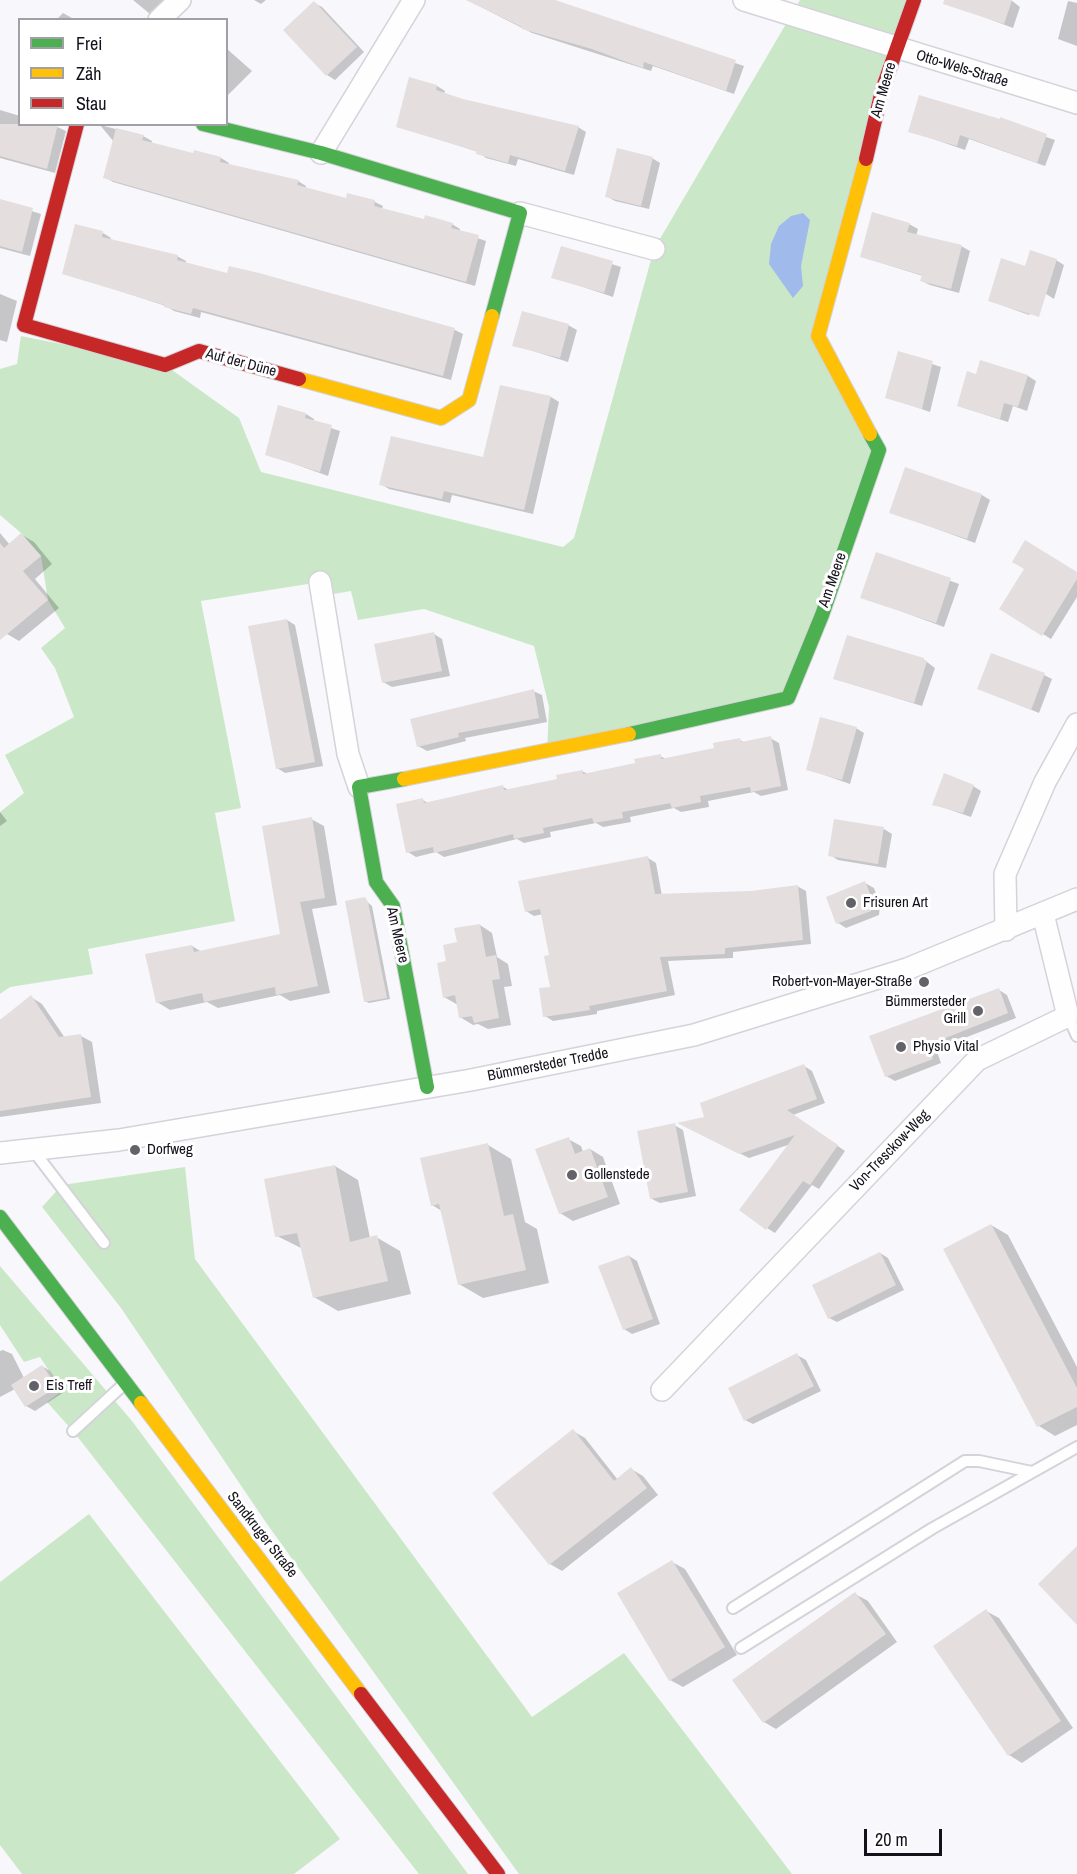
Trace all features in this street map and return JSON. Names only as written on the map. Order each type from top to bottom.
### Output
[{"type":"street","points":[[161,18],[180,0]]},
{"type":"street","points":[[321,153],[414,0]]},
{"type":"street","name":"Otto-Wels-Straße","points":[[744,0],[896,49],[1077,103]]},
{"type":"street","points":[[896,49],[914,0]]},
{"type":"street","name":"Am Meere","points":[[359,787],[548,752],[788,698],[822,615],[879,450],[818,336],[857,195],[882,90],[896,49]]},
{"type":"street","name":"Auf der Düne","points":[[76,126],[24,325],[165,365],[199,351],[441,418],[469,400],[520,213]]},
{"type":"street","points":[[211,126],[321,153],[520,213],[654,249]]},
{"type":"street","name":"Am Meere","points":[[320,582],[348,754],[359,787],[376,882],[393,906],[427,1087]]},
{"type":"street","points":[[1006,930],[1005,874],[1045,782],[1077,724]]},
{"type":"street","name":"Bümmersteder Tredde","points":[[0,1153],[119,1140],[427,1087],[694,1035],[907,969],[1077,899]]},
{"type":"street","points":[[1043,914],[1068,1016]]},
{"type":"street","name":"Von-Tresckow-Weg","points":[[662,1390],[977,1060],[1068,1016]]},
{"type":"street","name":"Sandkruger Straße","points":[[0,1217],[498,1874]]},
{"type":"lane","points":[[1068,1016],[1077,1036]]},
{"type":"lane","points":[[33,1150],[104,1243]]},
{"type":"lane","points":[[73,1431],[126,1383]]},
{"type":"lane","points":[[741,1648],[933,1528],[1077,1447]]},
{"type":"lane","points":[[732,1608],[965,1461],[979,1461],[1032,1472]]},
{"type":"green space","points":[[800,0],[914,0],[818,336],[879,450],[788,698],[547,752],[549,707],[534,646],[424,609],[358,620],[351,591],[322,596],[320,582],[201,601],[241,808],[215,813],[235,921],[88,949],[93,974],[10,987],[0,994],[0,812],[24,793],[5,755],[74,717],[55,668],[41,648],[65,628],[48,600],[41,556],[21,533],[0,515],[0,369],[17,364],[21,336],[165,365],[239,418],[261,472],[563,547],[574,538],[654,249]]},
{"type":"green space","points":[[185,1167],[195,1259],[532,1717],[624,1653],[792,1874],[519,1874],[267,1524],[121,1308],[42,1207],[62,1185]]},
{"type":"green space","points":[[0,1266],[132,1421],[468,1874],[419,1874],[73,1431],[47,1402],[62,1391],[40,1357],[24,1362],[0,1325]]},
{"type":"green space","points":[[89,1514],[340,1839],[294,1874],[22,1874],[0,1845],[0,1582]]},
{"type":"water","points":[[803,213],[810,220],[801,266],[803,286],[793,298],[769,264],[771,244],[779,226],[791,216]]},
{"type":"building","points":[[466,0],[555,0],[736,60],[726,91],[644,62],[643,68],[592,49],[522,29]]},
{"type":"building","points":[[944,0],[1012,0],[1004,24],[943,4]]},
{"type":"building","points":[[314,1],[357,47],[326,76],[283,30]]},
{"type":"building","points":[[409,77],[437,85],[436,90],[463,99],[579,126],[565,171],[510,155],[508,163],[396,127]]},
{"type":"building","points":[[919,95],[1000,119],[1000,117],[1047,134],[1037,163],[960,135],[957,146],[908,132]]},
{"type":"building","points":[[0,124],[58,126],[47,169],[0,156]]},
{"type":"building","points":[[116,128],[144,135],[142,140],[193,153],[194,150],[221,157],[220,162],[299,180],[297,185],[346,198],[347,193],[375,200],[374,206],[424,219],[425,215],[453,223],[451,228],[479,235],[466,282],[103,178]]},
{"type":"building","points":[[617,148],[653,157],[641,206],[605,197]]},
{"type":"building","points":[[0,199],[33,208],[22,252],[0,246]]},
{"type":"building","points":[[872,212],[910,223],[907,232],[962,245],[951,289],[920,281],[922,275],[860,257]]},
{"type":"building","points":[[75,224],[103,231],[102,237],[178,255],[177,260],[227,273],[229,266],[259,273],[455,328],[443,376],[193,308],[191,314],[164,307],[165,305],[62,274]]},
{"type":"building","points":[[561,246],[613,261],[604,293],[551,278]]},
{"type":"building","points":[[1030,250],[1057,259],[1039,317],[988,301],[1001,258],[1025,266]]},
{"type":"building","points":[[522,311],[569,324],[560,358],[512,346]]},
{"type":"building","points":[[898,351],[933,361],[922,409],[885,398]]},
{"type":"building","points":[[980,360],[1028,375],[1018,407],[1004,403],[1000,419],[957,406],[967,371],[976,374]]},
{"type":"building","points":[[500,385],[551,396],[524,510],[444,491],[442,499],[379,485],[391,436],[483,457]]},
{"type":"building","points":[[278,405],[306,413],[305,418],[332,425],[320,472],[265,455]]},
{"type":"building","points":[[905,467],[982,494],[967,539],[889,513]]},
{"type":"building","points":[[21,533],[41,556],[23,571],[48,600],[0,640],[0,543],[4,548]]},
{"type":"building","points":[[1025,540],[1077,572],[1077,579],[1042,636],[999,609],[1024,569],[1012,562]]},
{"type":"building","points":[[876,552],[951,578],[936,623],[860,598]]},
{"type":"building","points":[[287,619],[315,762],[276,769],[248,626]]},
{"type":"building","points":[[434,632],[442,671],[382,683],[374,644]]},
{"type":"building","points":[[847,635],[924,658],[923,660],[927,661],[914,703],[833,679]]},
{"type":"building","points":[[991,653],[1045,673],[1031,710],[977,689]]},
{"type":"building","points":[[534,689],[539,718],[458,733],[459,737],[417,747],[410,719]]},
{"type":"building","points":[[820,717],[857,727],[842,780],[806,770]]},
{"type":"building","points":[[771,736],[781,786],[751,792],[750,787],[700,796],[701,802],[672,808],[670,803],[622,812],[623,818],[594,823],[592,818],[543,828],[544,833],[514,839],[513,834],[434,853],[433,847],[406,853],[396,804],[423,798],[424,803],[503,785],[504,790],[557,779],[556,775],[583,770],[583,774],[635,763],[634,759],[661,754],[661,759],[714,748],[713,743],[740,738],[741,742]]},
{"type":"building","points":[[944,773],[974,785],[963,813],[932,805]]},
{"type":"building","points":[[312,817],[325,898],[300,902],[318,986],[276,995],[275,987],[204,1002],[202,993],[156,1003],[145,954],[192,945],[194,952],[280,934],[262,826]]},
{"type":"building","points":[[834,819],[884,827],[878,864],[828,856]]},
{"type":"building","points":[[648,856],[655,894],[751,891],[798,885],[803,940],[725,948],[725,954],[660,957],[667,991],[589,1006],[590,1010],[543,1017],[539,988],[550,987],[544,956],[549,955],[540,909],[525,912],[518,881]]},
{"type":"building","name":"Frisuren Art","points":[[865,881],[872,899],[871,911],[836,924],[826,897]]},
{"type":"building","points":[[365,897],[368,902],[387,998],[364,1002],[345,901]]},
{"type":"building","points":[[480,924],[486,957],[496,955],[500,979],[492,980],[499,1018],[474,1023],[472,1016],[459,1018],[455,995],[443,998],[437,963],[446,961],[443,945],[457,942],[454,928]]},
{"type":"building","points":[[999,988],[1008,1013],[928,1045],[933,1059],[885,1077],[869,1036]]},
{"type":"building","points":[[31,995],[59,1037],[81,1034],[91,1097],[0,1111],[0,1020]]},
{"type":"building","points":[[804,1064],[817,1099],[787,1110],[838,1145],[810,1185],[803,1181],[766,1230],[739,1210],[795,1135],[739,1154],[677,1123],[704,1117],[700,1103]]},
{"type":"building","points":[[675,1123],[688,1192],[650,1199],[637,1131]]},
{"type":"building","name":"Gollenstede","points":[[569,1137],[575,1154],[590,1148],[608,1197],[559,1214],[535,1149]]},
{"type":"building","points":[[488,1143],[504,1216],[513,1214],[526,1270],[458,1285],[439,1204],[431,1206],[420,1158]]},
{"type":"building","points":[[335,1165],[350,1242],[377,1235],[388,1281],[313,1298],[297,1233],[275,1237],[264,1179]]},
{"type":"building","points":[[991,1224],[1077,1388],[1077,1407],[1037,1427],[943,1249]]},
{"type":"building","points":[[880,1252],[896,1285],[828,1319],[812,1285]]},
{"type":"building","points":[[629,1255],[653,1319],[623,1330],[598,1266]]},
{"type":"building","points":[[797,1353],[814,1386],[744,1421],[728,1388]]},
{"type":"building","name":"Eis Treff","points":[[42,1365],[57,1387],[25,1407],[11,1385]]},
{"type":"building","points":[[573,1429],[614,1481],[631,1467],[647,1488],[549,1565],[492,1493]]},
{"type":"building","points":[[1077,1546],[1077,1625],[1038,1584]]},
{"type":"building","points":[[672,1560],[725,1647],[669,1681],[617,1593]]},
{"type":"building","points":[[855,1592],[886,1634],[763,1723],[732,1680]]},
{"type":"building","points":[[986,1609],[1061,1721],[1008,1756],[933,1646]]},
{"type":"traffic: fast","points":[[211,126],[321,153],[520,213],[492,316]]},
{"type":"traffic: fast","points":[[629,734],[788,698],[822,615],[879,450],[870,434]]},
{"type":"traffic: fast","points":[[404,779],[359,787],[376,882],[393,906],[427,1087]]},
{"type":"traffic: fast","points":[[0,1217],[141,1403]]},
{"type":"traffic: slow","points":[[866,159],[818,336],[870,434]]},
{"type":"traffic: slow","points":[[299,379],[441,418],[469,400],[492,316]]},
{"type":"traffic: slow","points":[[404,779],[629,734]]},
{"type":"traffic: slow","points":[[141,1403],[361,1694]]},
{"type":"traffic: jam","points":[[866,159],[882,90],[914,0]]},
{"type":"traffic: jam","points":[[76,126],[24,325],[165,365],[199,351],[299,379]]},
{"type":"traffic: jam","points":[[361,1694],[498,1874]]},
{"type":"place","name":"Frisuren Art","points":[[851,903]]},
{"type":"place","name":"Robert-von-Mayer-Straße","points":[[924,982]]},
{"type":"place","name":"Bümmersteder Grill","points":[[978,1011]]},
{"type":"place","name":"Physio Vital","points":[[901,1047]]},
{"type":"place","name":"Dorfweg","points":[[135,1150]]},
{"type":"place","name":"Gollenstede","points":[[572,1175]]},
{"type":"place","name":"Eis Treff","points":[[34,1386]]}]
